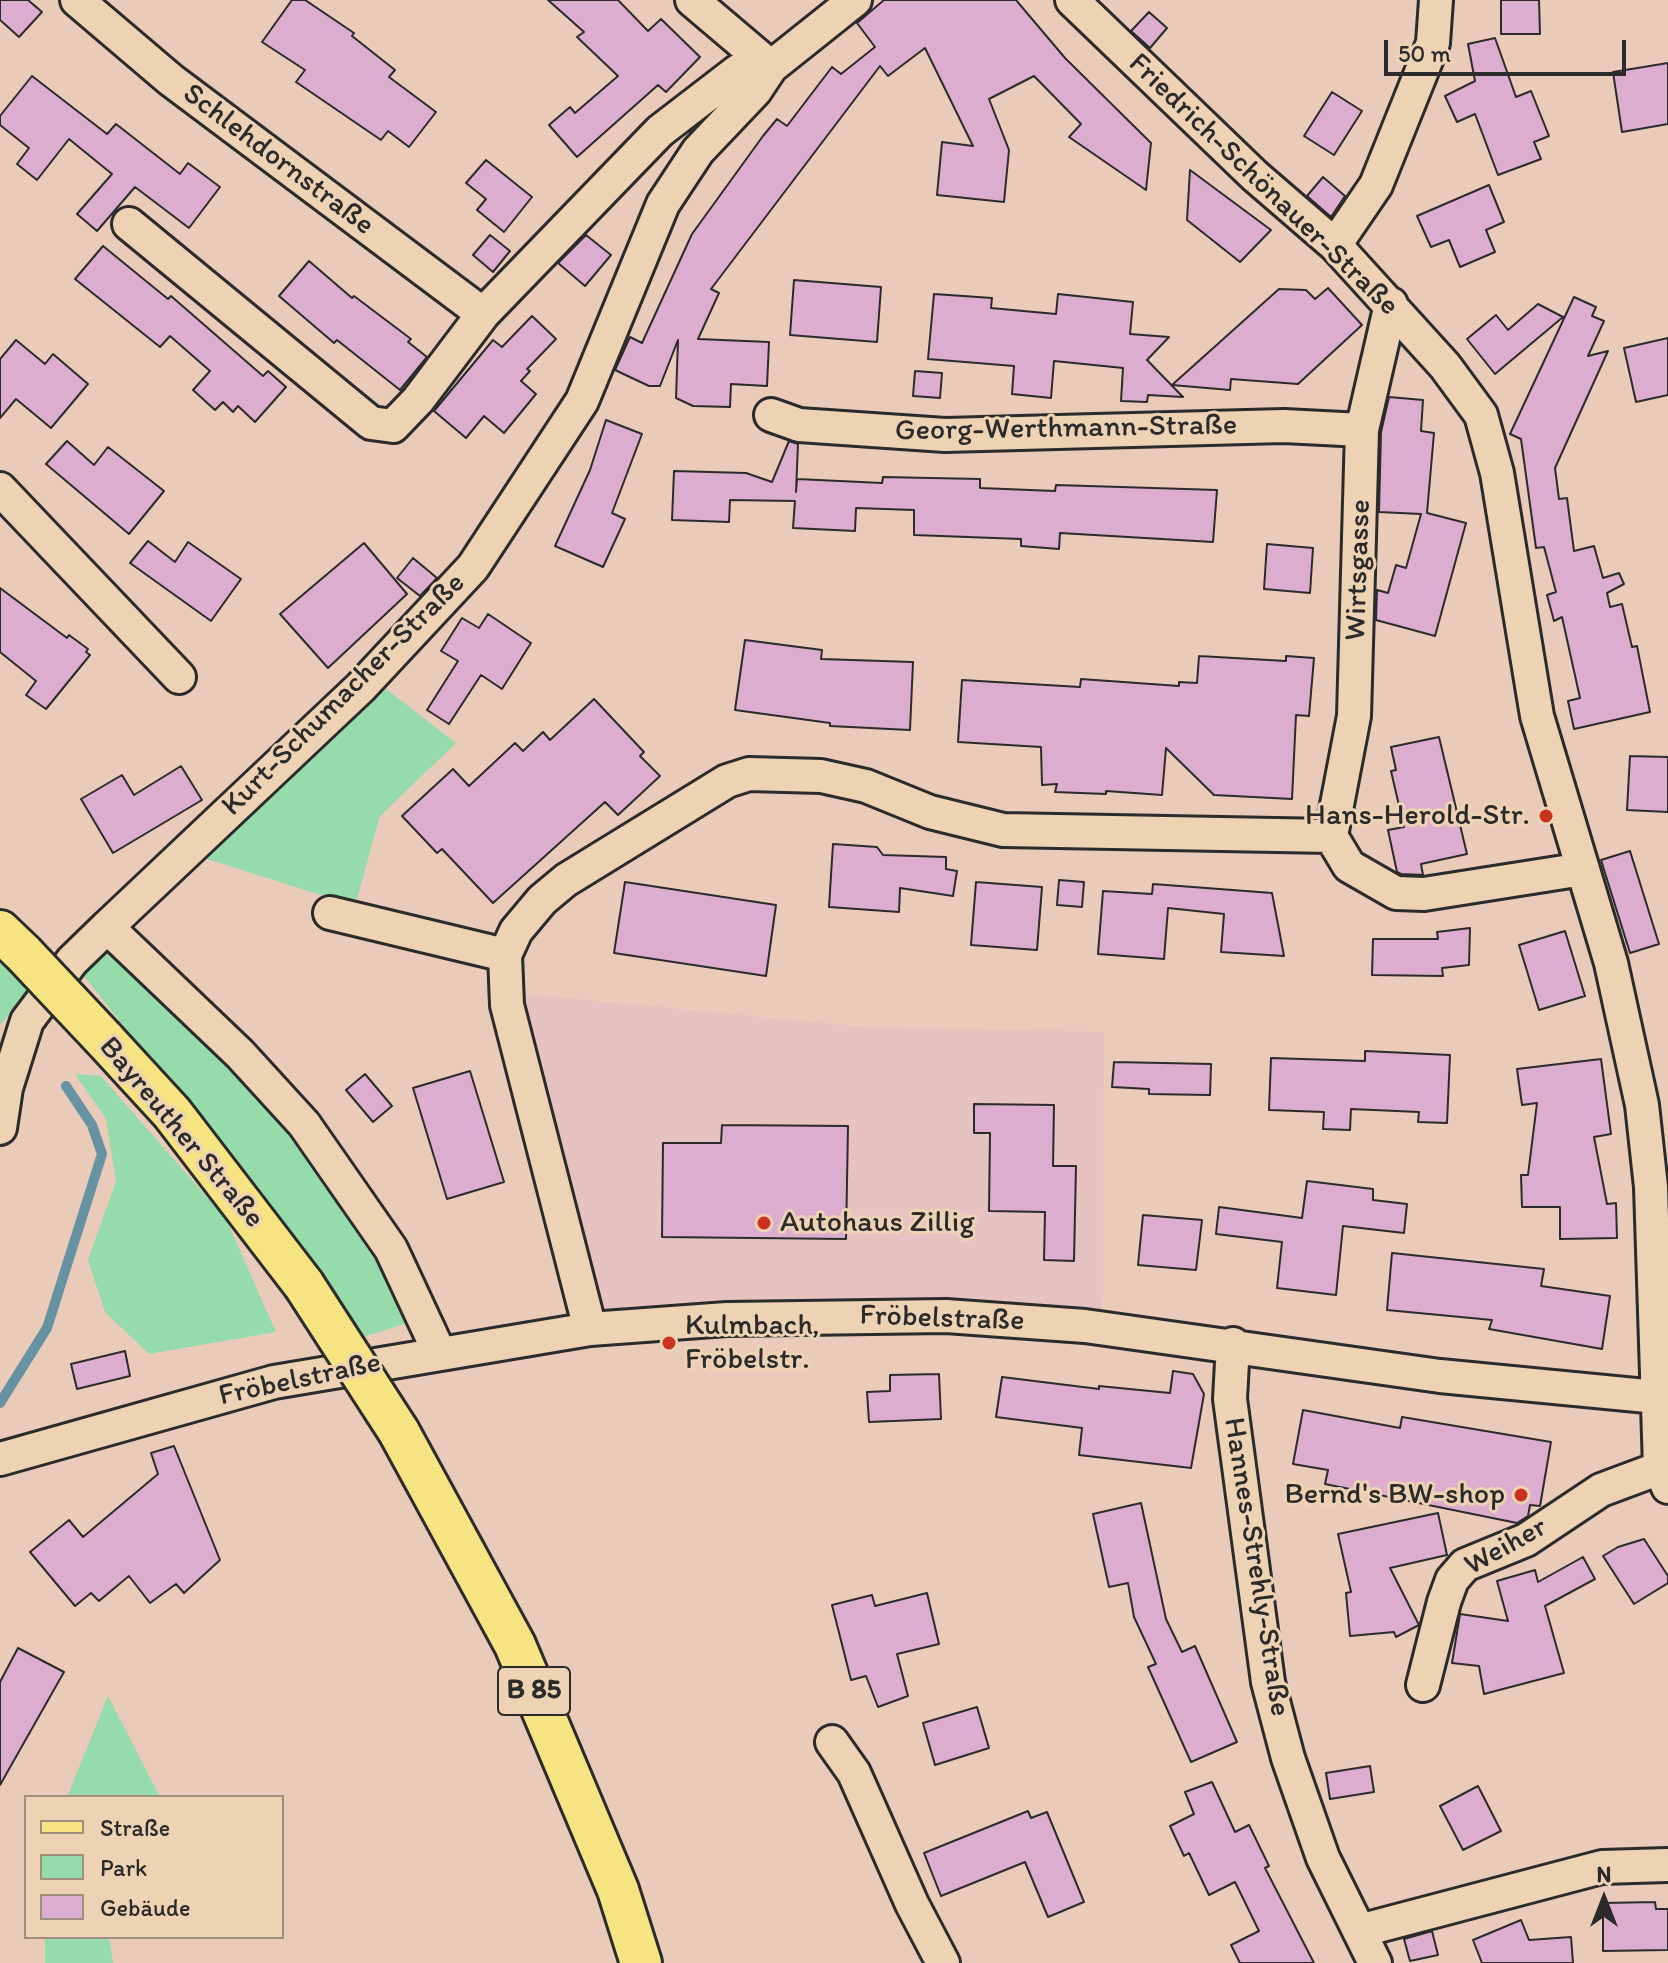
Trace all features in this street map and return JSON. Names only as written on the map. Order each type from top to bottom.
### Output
[{"type":"main road","name":"Bayreuther Straße","points":[[12,942],[172,1113],[304,1285],[399,1432],[515,1645],[618,1890],[641,1963]]},
{"type":"street","name":"Schlehdornstraße","points":[[77,0],[171,80],[483,314]]},
{"type":"street","points":[[692,0],[771,67]]},
{"type":"street","name":"Kurt-Schumacher-Straße","points":[[107,927],[361,687],[473,567],[582,401],[663,204],[698,151],[755,91],[771,67],[855,0]]},
{"type":"street","name":"Friedrich-Schönauer-Straße","points":[[1072,0],[1244,166],[1335,245],[1445,366],[1481,415],[1497,473],[1537,716],[1611,963],[1642,1105],[1651,1187],[1664,1477]]},
{"type":"street","points":[[1335,245],[1376,185],[1433,43],[1436,0]]},
{"type":"street","points":[[129,224],[371,423],[393,426],[418,400],[483,314],[660,131],[738,71],[771,67]]},
{"type":"street","name":"Wirtsgasse","points":[[1331,836],[1354,716],[1362,430],[1391,304]]},
{"type":"street","name":"Georg-Werthmann-Straße","points":[[771,415],[799,425],[821,428],[945,435],[1284,426],[1362,430]]},
{"type":"street","points":[[0,489],[179,677]]},
{"type":"street","points":[[590,1329],[507,1005],[505,955],[516,931],[542,900],[566,880],[727,781],[749,774],[821,776],[866,786],[930,812],[1003,830],[1331,836],[1349,866],[1396,893],[1424,894],[1583,869]]},
{"type":"street","points":[[330,913],[505,955]]},
{"type":"street","points":[[0,1128],[6,1088],[27,1021],[72,961],[107,927],[240,1054],[304,1124],[391,1249],[439,1352]]},
{"type":"street","name":"Fröbelstraße","points":[[0,1459],[274,1382],[590,1329],[727,1319],[946,1316],[1085,1326],[1233,1344],[1440,1376],[1662,1398]]},
{"type":"street","name":"Hannes-Strehly-Straße","points":[[1233,1344],[1230,1399],[1268,1682],[1288,1758],[1323,1858],[1375,1963]]},
{"type":"street","name":"Weiher","points":[[1423,1685],[1444,1602],[1452,1580],[1465,1565],[1526,1540],[1601,1490],[1664,1477]]},
{"type":"street","points":[[832,1742],[854,1773],[912,1904],[943,1963]]},
{"type":"street","points":[[1359,1931],[1602,1867],[1668,1865]]},
{"type":"shaded area","points":[[526,994],[865,1027],[1104,1032],[1103,1319],[600,1315],[520,1007]]},
{"type":"green space","points":[[381,685],[456,743],[380,816],[355,906],[201,857]]},
{"type":"green space","points":[[107,927],[240,1054],[423,1318],[363,1337],[307,1257],[72,961]]},
{"type":"green space","points":[[0,954],[33,989],[0,1025]]},
{"type":"green space","points":[[75,1074],[101,1076],[226,1219],[276,1332],[149,1354],[105,1312],[88,1260],[116,1181],[106,1119]]},
{"type":"green space","points":[[108,1696],[159,1795],[68,1795]]},
{"type":"green space","points":[[45,1939],[109,1939],[113,1963],[45,1963]]},
{"type":"building","points":[[0,0],[28,0],[42,12],[19,37],[0,20]]},
{"type":"building","points":[[292,0],[305,0],[354,33],[352,36],[395,70],[389,77],[436,112],[409,147],[388,131],[381,140],[296,82],[305,70],[262,42]]},
{"type":"building","points":[[548,0],[618,0],[648,31],[661,19],[700,57],[666,92],[658,85],[577,157],[549,125],[570,107],[575,113],[618,76],[577,37],[584,32]]},
{"type":"building","points":[[884,0],[1016,0],[1065,58],[1151,143],[1146,190],[1069,137],[1081,124],[1034,76],[989,99],[1009,150],[1004,202],[937,195],[942,142],[973,146],[925,48],[888,76],[880,66],[711,289],[719,293],[698,339],[769,342],[767,386],[731,384],[730,407],[693,406],[676,398],[678,340],[660,386],[649,386],[615,370],[630,337],[642,343],[692,234],[763,136],[777,119],[787,126],[832,67],[841,74],[875,47],[857,23]]},
{"type":"building","points":[[1501,0],[1539,0],[1540,34],[1501,34]]},
{"type":"building","points":[[1149,12],[1167,28],[1150,48],[1131,31]]},
{"type":"building","points":[[1495,38],[1516,97],[1531,91],[1549,136],[1534,142],[1541,159],[1498,175],[1475,114],[1457,122],[1445,96],[1475,81],[1468,44]]},
{"type":"building","points":[[1668,63],[1668,124],[1622,132],[1613,72]]},
{"type":"building","points":[[32,76],[107,134],[116,124],[180,174],[188,163],[220,187],[189,228],[135,187],[97,231],[77,214],[112,174],[69,139],[37,180],[17,164],[29,148],[0,125],[0,116]]},
{"type":"building","points":[[1332,92],[1362,111],[1334,155],[1304,136]]},
{"type":"building","points":[[486,160],[532,197],[504,232],[477,210],[486,199],[466,183]]},
{"type":"building","points":[[1190,170],[1271,230],[1240,262],[1187,220]]},
{"type":"building","points":[[1323,177],[1345,196],[1331,217],[1307,196]]},
{"type":"building","points":[[1489,185],[1504,222],[1486,230],[1495,252],[1460,267],[1449,240],[1431,247],[1417,216]]},
{"type":"building","points":[[490,235],[510,251],[493,272],[473,255]]},
{"type":"building","points":[[586,235],[611,255],[585,286],[558,263]]},
{"type":"building","points":[[103,246],[168,299],[171,296],[263,376],[268,371],[286,387],[255,422],[238,406],[233,412],[223,402],[215,410],[193,390],[210,371],[170,336],[160,347],[75,279]]},
{"type":"building","points":[[309,261],[352,298],[354,296],[411,339],[408,342],[427,357],[400,390],[337,340],[334,343],[279,296]]},
{"type":"building","points":[[794,280],[881,287],[877,342],[790,335]]},
{"type":"building","points":[[1328,288],[1362,325],[1298,384],[1231,379],[1230,390],[1172,385],[1279,289],[1306,290],[1315,299]]},
{"type":"building","points":[[934,294],[992,298],[991,308],[1056,314],[1058,294],[1133,302],[1130,334],[1169,337],[1147,360],[1183,397],[1148,395],[1147,402],[1121,401],[1123,368],[1054,361],[1051,398],[1012,394],[1014,366],[928,359]]},
{"type":"building","points":[[1574,297],[1596,307],[1592,316],[1604,321],[1588,356],[1608,351],[1555,468],[1559,499],[1567,498],[1574,551],[1594,546],[1603,578],[1619,573],[1624,584],[1607,593],[1610,607],[1622,604],[1632,647],[1637,646],[1650,712],[1574,729],[1568,701],[1580,698],[1562,617],[1554,621],[1547,595],[1556,592],[1544,547],[1536,548],[1521,439],[1510,434]]},
{"type":"building","points":[[1538,304],[1563,317],[1495,374],[1467,339],[1496,315],[1508,330]]},
{"type":"building","points":[[532,316],[556,339],[527,369],[530,371],[521,381],[536,394],[504,433],[484,416],[466,438],[434,411],[493,340],[502,347]]},
{"type":"building","points":[[1668,338],[1668,395],[1636,402],[1624,348]]},
{"type":"building","points":[[16,340],[45,364],[53,354],[88,384],[51,428],[16,399],[0,418],[0,359]]},
{"type":"building","points":[[915,371],[942,373],[940,398],[913,396]]},
{"type":"building","points":[[1389,397],[1423,400],[1421,431],[1434,433],[1427,513],[1466,523],[1435,636],[1376,620],[1377,590],[1388,593],[1396,565],[1406,568],[1421,514],[1379,512],[1381,432]]},
{"type":"building","points":[[606,420],[642,434],[612,513],[625,519],[603,567],[555,546],[590,470]]},
{"type":"building","points":[[67,441],[94,465],[108,447],[164,491],[129,534],[46,464]]},
{"type":"building","points":[[789,441],[798,444],[796,492],[797,479],[882,483],[883,477],[980,479],[980,488],[1055,491],[1056,485],[1217,490],[1213,542],[1060,533],[1059,549],[1021,546],[1021,539],[914,535],[914,510],[856,508],[855,531],[793,528],[795,501],[730,500],[729,522],[672,520],[674,471],[746,473],[772,482]]},
{"type":"building","points":[[148,541],[175,562],[188,542],[241,579],[211,621],[130,563]]},
{"type":"building","points":[[364,543],[407,594],[328,668],[280,614]]},
{"type":"building","points":[[1267,544],[1313,548],[1310,593],[1264,589]]},
{"type":"building","points":[[413,558],[437,578],[420,596],[397,578]]},
{"type":"building","points":[[0,588],[67,638],[69,635],[88,649],[86,652],[90,655],[46,709],[26,695],[36,681],[0,652]]},
{"type":"building","points":[[488,614],[531,643],[502,689],[481,675],[449,724],[427,710],[458,661],[441,651],[462,618],[479,628]]},
{"type":"building","points":[[745,640],[822,650],[821,659],[913,662],[910,730],[830,726],[830,723],[735,710]]},
{"type":"building","points":[[1199,656],[1286,661],[1286,656],[1314,658],[1309,716],[1296,715],[1292,799],[1214,795],[1166,748],[1162,795],[1106,791],[1106,794],[1055,792],[1057,784],[1042,785],[1041,747],[958,742],[962,680],[1080,687],[1081,679],[1179,686],[1179,682],[1197,683]]},
{"type":"building","points":[[594,699],[644,752],[640,756],[660,776],[618,815],[605,802],[493,903],[442,849],[437,853],[402,816],[453,769],[469,786],[515,743],[523,751],[543,732],[550,740]]},
{"type":"building","points":[[1439,737],[1467,854],[1421,864],[1423,875],[1401,874],[1397,872],[1388,830],[1404,827],[1391,771],[1396,770],[1391,747]]},
{"type":"building","points":[[1630,756],[1668,757],[1668,812],[1627,810]]},
{"type":"building","points":[[181,766],[202,800],[113,853],[81,799],[122,775],[134,795]]},
{"type":"building","points":[[833,844],[877,847],[883,855],[946,857],[946,869],[957,871],[953,896],[900,888],[899,912],[829,907]]},
{"type":"building","points":[[1630,851],[1659,944],[1630,953],[1601,860]]},
{"type":"building","points":[[1059,880],[1084,882],[1082,907],[1057,905]]},
{"type":"building","points":[[625,882],[776,905],[766,976],[614,953]]},
{"type":"building","points":[[976,882],[1042,887],[1037,950],[971,945]]},
{"type":"building","points":[[1153,884],[1272,893],[1284,956],[1221,952],[1224,914],[1168,908],[1164,959],[1098,954],[1103,891],[1152,894]]},
{"type":"building","points":[[1470,928],[1469,965],[1442,968],[1443,976],[1372,975],[1373,939],[1438,939],[1437,932]]},
{"type":"building","points":[[1565,931],[1585,996],[1539,1010],[1519,945]]},
{"type":"building","points":[[1365,1051],[1450,1055],[1447,1123],[1418,1122],[1419,1112],[1351,1109],[1350,1130],[1323,1129],[1324,1112],[1269,1110],[1271,1058],[1365,1061]]},
{"type":"building","points":[[1601,1059],[1611,1134],[1594,1137],[1607,1204],[1616,1203],[1617,1238],[1560,1239],[1560,1207],[1522,1207],[1521,1175],[1528,1175],[1537,1103],[1522,1105],[1517,1069]]},
{"type":"building","points":[[1114,1062],[1211,1064],[1210,1095],[1149,1094],[1149,1089],[1112,1087]]},
{"type":"building","points":[[470,1071],[504,1182],[447,1199],[413,1088]]},
{"type":"building","points":[[365,1074],[392,1106],[373,1122],[346,1090]]},
{"type":"building","points":[[974,1104],[1054,1105],[1053,1166],[1076,1166],[1074,1261],[1044,1260],[1045,1212],[989,1211],[990,1133],[974,1133]]},
{"type":"building","points":[[722,1125],[848,1126],[846,1239],[662,1237],[663,1143],[721,1143]]},
{"type":"building","points":[[1307,1181],[1373,1189],[1373,1200],[1407,1204],[1404,1233],[1343,1226],[1336,1295],[1277,1288],[1282,1242],[1216,1234],[1219,1207],[1302,1218]]},
{"type":"building","points":[[1143,1215],[1202,1220],[1196,1270],[1138,1265]]},
{"type":"building","points":[[1392,1253],[1544,1269],[1541,1286],[1610,1296],[1602,1349],[1489,1329],[1492,1320],[1387,1310]]},
{"type":"building","points":[[125,1351],[130,1376],[77,1389],[71,1364]]},
{"type":"building","points":[[1173,1371],[1193,1374],[1204,1394],[1191,1468],[1079,1455],[1082,1428],[996,1417],[1002,1377],[1099,1389],[1099,1386],[1170,1393]]},
{"type":"building","points":[[939,1374],[941,1419],[869,1422],[867,1392],[890,1391],[890,1375]]},
{"type":"building","points":[[1303,1410],[1400,1428],[1402,1417],[1551,1442],[1540,1506],[1530,1505],[1528,1516],[1517,1523],[1325,1484],[1328,1470],[1293,1464]]},
{"type":"building","points":[[174,1446],[220,1560],[184,1593],[176,1584],[150,1603],[129,1576],[99,1601],[91,1593],[75,1606],[30,1552],[69,1520],[83,1537],[158,1474],[151,1453]]},
{"type":"building","points":[[1141,1503],[1166,1619],[1182,1652],[1195,1646],[1237,1742],[1191,1762],[1148,1667],[1156,1664],[1134,1617],[1128,1583],[1109,1587],[1093,1514]]},
{"type":"building","points":[[1438,1513],[1447,1555],[1390,1568],[1419,1625],[1396,1637],[1394,1632],[1350,1636],[1346,1593],[1351,1592],[1338,1534]]},
{"type":"building","points":[[1644,1539],[1668,1576],[1668,1583],[1634,1604],[1603,1556],[1618,1547]]},
{"type":"building","points":[[1583,1557],[1595,1579],[1545,1606],[1564,1673],[1484,1694],[1479,1666],[1452,1663],[1460,1614],[1508,1621],[1497,1581],[1535,1570],[1538,1582]]},
{"type":"building","points":[[927,1593],[939,1644],[897,1654],[908,1696],[878,1707],[866,1676],[851,1680],[832,1605],[872,1595],[875,1606]]},
{"type":"building","points":[[18,1648],[64,1672],[0,1785],[0,1682]]},
{"type":"building","points":[[977,1707],[989,1748],[935,1765],[923,1723]]},
{"type":"building","points":[[1370,1766],[1374,1792],[1330,1799],[1326,1773]]},
{"type":"building","points":[[1212,1782],[1235,1832],[1249,1825],[1269,1866],[1265,1868],[1314,1963],[1240,1963],[1231,1945],[1259,1931],[1235,1882],[1209,1895],[1189,1853],[1184,1856],[1170,1826],[1194,1814],[1185,1792]]},
{"type":"building","points":[[1478,1786],[1501,1831],[1463,1850],[1440,1806]]},
{"type":"building","points":[[1028,1811],[1031,1818],[1047,1812],[1084,1902],[1048,1917],[1025,1862],[941,1896],[924,1853]]},
{"type":"building","points":[[1655,1902],[1656,1909],[1668,1909],[1668,1950],[1603,1951],[1603,1903]]},
{"type":"building","points":[[1521,1920],[1529,1940],[1571,1937],[1573,1963],[1482,1963],[1473,1940]]},
{"type":"building","points":[[1432,1931],[1438,1955],[1410,1961],[1404,1939]]},
{"type":"waterway","points":[[0,1403],[47,1328],[102,1154],[92,1125],[66,1086]]},
{"type":"place","name":"Hans-Herold-Str.","points":[[1546,816]]},
{"type":"place","name":"Autohaus Zillig","points":[[764,1223]]},
{"type":"place","name":"Kulmbach, Fröbelstr.","points":[[669,1343]]},
{"type":"place","name":"Bernd's BW-shop","points":[[1521,1495]]}]
